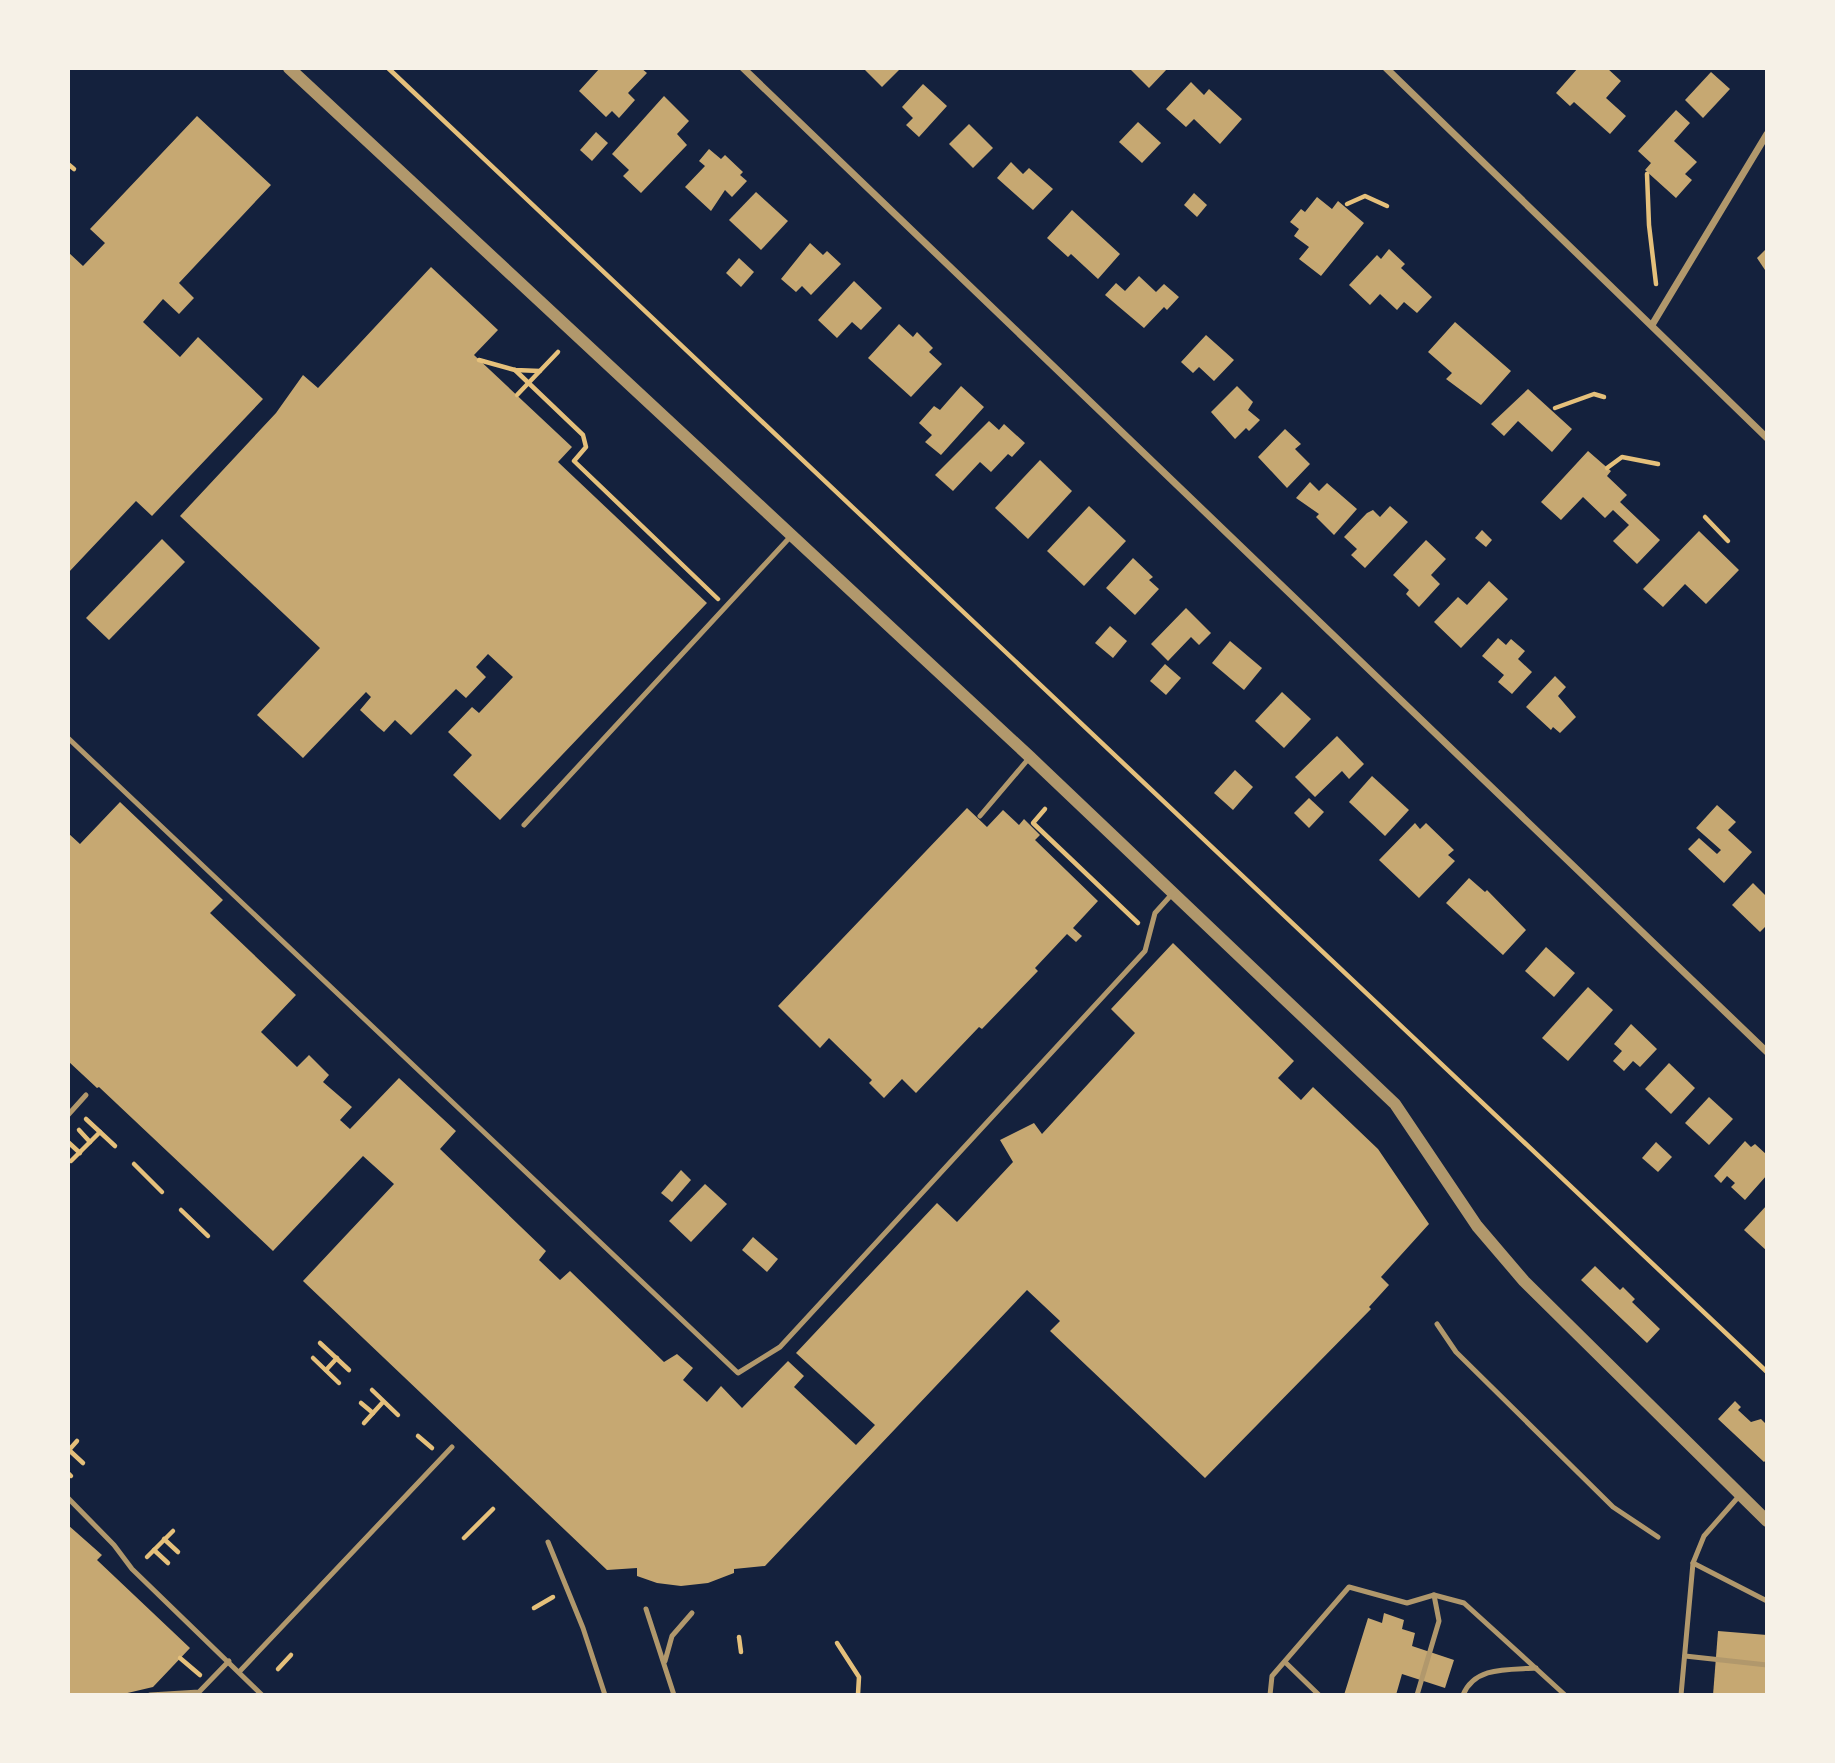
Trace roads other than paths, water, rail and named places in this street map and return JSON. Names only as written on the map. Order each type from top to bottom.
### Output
[{"type":"street","points":[[289,68],[1030,757],[1395,1104],[1477,1226],[1516,1272],[1767,1521]]},
{"type":"street","points":[[743,68],[1767,1052]]},
{"type":"street","points":[[1385,68],[1767,438]]},
{"type":"street","points":[[1652,325],[1767,134]]},
{"type":"lane","points":[[524,825],[792,535]]},
{"type":"lane","points":[[68,738],[738,1373],[780,1347],[1146,951],[1155,913],[1173,893]]},
{"type":"lane","points":[[980,816],[1030,757]]},
{"type":"lane","points":[[68,1115],[86,1096]]},
{"type":"lane","points":[[1437,1324],[1456,1352],[1613,1507],[1658,1537]]},
{"type":"lane","points":[[240,1671],[452,1447]]},
{"type":"lane","points":[[1681,1695],[1693,1563],[1704,1536],[1740,1495]]},
{"type":"lane","points":[[68,1498],[114,1545],[132,1569],[262,1695]]},
{"type":"lane","points":[[548,1542],[583,1628],[605,1695]]},
{"type":"lane","points":[[1693,1563],[1767,1601]]},
{"type":"lane","points":[[1270,1695],[1272,1676],[1349,1587],[1407,1603],[1434,1595],[1464,1603],[1565,1695]]},
{"type":"lane","points":[[1417,1695],[1439,1621],[1434,1595]]},
{"type":"lane","points":[[646,1609],[674,1695]]},
{"type":"lane","points":[[664,1665],[671,1636],[692,1613]]},
{"type":"lane","points":[[1685,1656],[1767,1665]]},
{"type":"lane","points":[[150,1695],[199,1692],[229,1661]]},
{"type":"lane","points":[[1285,1662],[1319,1695]]},
{"type":"lane","points":[[1463,1695],[1466,1687],[1486,1672],[1536,1668]]},
{"type":"lane","points":[[251,1695],[257,1689]]}]
